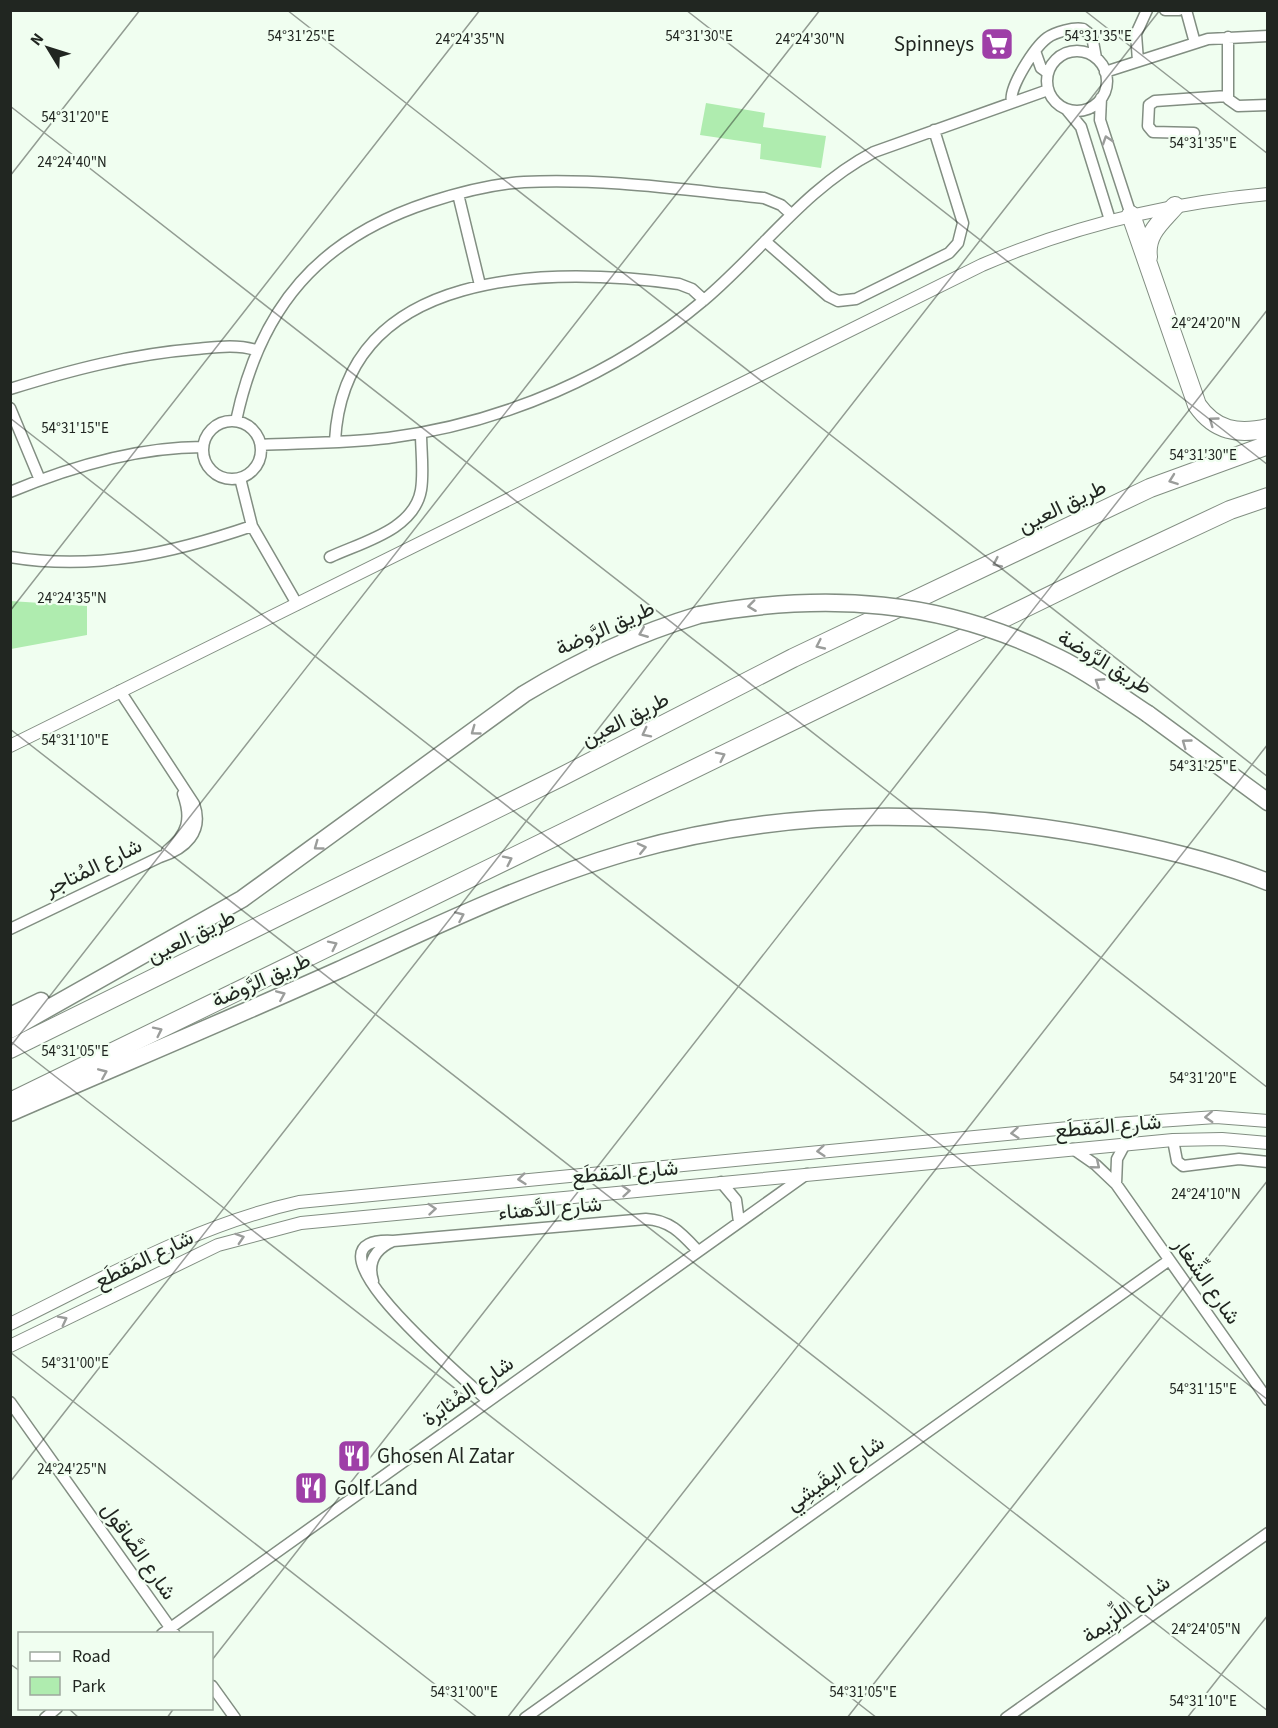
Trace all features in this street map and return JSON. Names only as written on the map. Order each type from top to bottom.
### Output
[{"type":"highway","points":[[1149,264],[1149,238],[1175,206]]},
{"type":"highway","points":[[1131,215],[1197,405],[1210,420],[1229,430],[1252,432],[1268,428]]},
{"type":"highway","name":"طريق العين","points":[[10,1049],[550,782],[793,658],[1150,488],[1268,445]]},
{"type":"highway","points":[[10,1102],[1119,562],[1230,510],[1268,497]]},
{"type":"highway","name":"طريق الرَّوضة","points":[[10,1030],[188,932],[242,899],[524,694],[550,678],[612,645],[699,615],[751,606],[845,601],[886,604],[978,624],[1061,658],[1148,714],[1268,802]]},
{"type":"highway","name":"طريق الرَّوضة","points":[[10,1113],[567,871],[687,838],[814,820],[882,816],[971,819],[1077,832],[1156,848],[1268,882]]},
{"type":"highway","points":[[10,1016],[188,932]]},
{"type":"street","points":[[1138,61],[1136,34],[1147,10]]},
{"type":"street","points":[[1167,11],[1179,10]]},
{"type":"street","points":[[1186,10],[1195,43]]},
{"type":"street","points":[[1012,102],[1011,90],[1035,51],[1052,35],[1079,28],[1092,36],[1096,58],[1105,72],[1105,89],[1099,115],[1131,215]]},
{"type":"street","points":[[1105,72],[1195,43],[1228,37],[1268,36]]},
{"type":"street","points":[[1228,37],[1227,96],[1232,104],[1238,106],[1268,105]]},
{"type":"street","points":[[1035,51],[1041,68],[1048,73]]},
{"type":"street","points":[[1096,58],[1089,54],[1072,51],[1057,58],[1048,73],[1048,90],[1052,98],[1067,109],[1082,127],[1110,220]]},
{"type":"street","points":[[261,445],[421,433],[493,415],[580,380],[639,348],[704,300],[825,182],[857,160],[1048,90]]},
{"type":"street","points":[[1194,133],[1153,132],[1148,126],[1149,105],[1155,101],[1227,96]]},
{"type":"street","points":[[1067,109],[1083,110],[1097,103],[1102,97]]},
{"type":"street","points":[[765,241],[828,296],[844,302],[856,299],[949,253],[958,243],[963,223],[934,130]]},
{"type":"street","points":[[1096,175],[1103,169],[1116,168]]},
{"type":"street","points":[[236,421],[246,378],[256,350],[292,291],[338,247],[396,215],[458,194],[522,183],[623,184],[764,198],[781,205],[791,214]]},
{"type":"street","points":[[458,194],[480,285]]},
{"type":"street","points":[[10,746],[982,265],[1110,220],[1175,206],[1268,194]]},
{"type":"street","points":[[335,441],[339,411],[356,366],[393,324],[444,297],[501,280],[546,277],[651,281],[685,286],[704,300]]},
{"type":"street","points":[[10,390],[80,369],[149,354],[234,346],[256,350]]},
{"type":"street","points":[[10,408],[40,480]]},
{"type":"street","points":[[236,421],[250,426],[261,445],[261,453],[255,469],[240,478],[232,479],[217,475],[206,463],[203,447],[214,427],[221,423],[236,421]]},
{"type":"street","points":[[330,557],[394,527],[412,510],[421,489],[421,433]]},
{"type":"street","points":[[10,492],[40,480],[115,458],[203,447]]},
{"type":"street","points":[[240,478],[252,526],[297,604]]},
{"type":"street","points":[[10,557],[63,562],[137,558],[186,548],[252,526]]},
{"type":"street","name":"شارع المُتاجر","points":[[10,929],[160,856],[181,849],[196,828],[197,816],[194,804],[180,786],[120,691]]},
{"type":"street","name":"شارع المَقطَع","points":[[10,1324],[157,1251],[253,1212],[343,1196],[971,1137],[1216,1117],[1268,1121]]},
{"type":"street","points":[[958,1160],[977,1150],[977,1142],[971,1137]]},
{"type":"street","name":"شارع المَقطَع","points":[[10,1346],[218,1245],[256,1233],[324,1220],[1173,1140],[1222,1139],[1268,1143]]},
{"type":"street","points":[[1173,1140],[1177,1161],[1183,1166],[1239,1159],[1268,1162]]},
{"type":"street","points":[[1116,1184],[1117,1159],[1125,1144]]},
{"type":"street","name":"شارع الشِّغار","points":[[1073,1149],[1096,1165],[1116,1184],[1268,1400]]},
{"type":"street","name":"شارع المُثابَرة","points":[[169,1632],[808,1173]]},
{"type":"street","points":[[543,1199],[539,1193],[546,1176]]},
{"type":"street","points":[[721,1182],[736,1200],[739,1222]]},
{"type":"street","name":"شارع الدَّهناء","points":[[488,1401],[402,1321],[361,1267],[362,1252],[373,1241],[646,1219],[665,1222],[674,1227],[698,1251]]},
{"type":"street","name":"شارع البِقَيشِي","points":[[525,1718],[1168,1261]]},
{"type":"street","name":"شارع الصَّاقول","points":[[10,1402],[169,1632]]},
{"type":"street","name":"شارع اللِّزِيمة","points":[[1006,1718],[1268,1533]]},
{"type":"street","points":[[213,1687],[235,1718]]},
{"type":"green space","points":[[706,103],[765,113],[763,127],[826,136],[821,168],[760,159],[761,144],[700,135]]},
{"type":"green space","points":[[10,601],[87,606],[87,635],[11,649]]},
{"type":"place","name":"Spinneys","points":[[997,44]]},
{"type":"place","name":"Ghosen Al Zatar","points":[[354,1456]]},
{"type":"place","name":"Golf Land","points":[[311,1488]]}]
